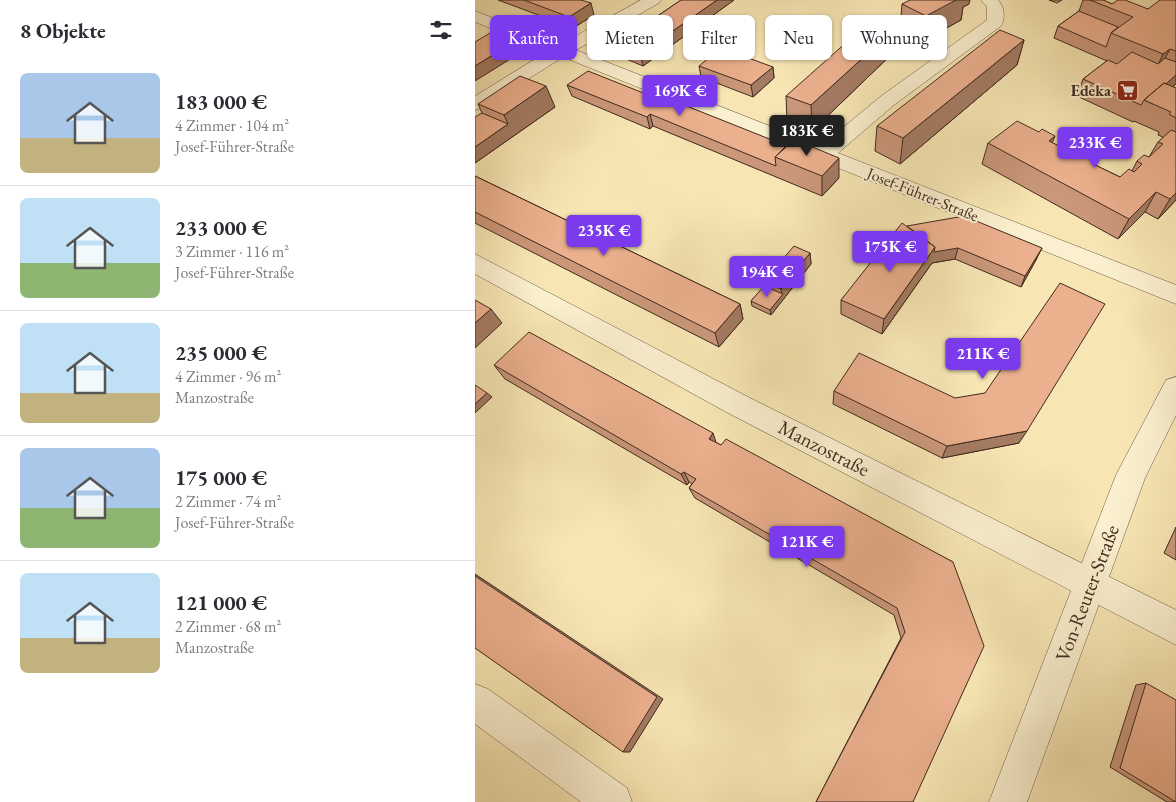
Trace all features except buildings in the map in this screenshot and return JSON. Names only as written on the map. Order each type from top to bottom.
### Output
[{"type":"street","points":[[577,42],[653,0]]},
{"type":"street","points":[[824,154],[887,101],[995,22],[992,3]]},
{"type":"street","name":"Josef-Führer-Straße","points":[[475,16],[490,22]]},
{"type":"street","name":"Josef-Führer-Straße","points":[[577,56],[1176,295]]},
{"type":"street","points":[[475,104],[547,60]]},
{"type":"street","name":"Manzostraße","points":[[475,264],[740,406],[1090,582],[1176,628]]},
{"type":"street","name":"Von-Reuter-Straße","points":[[1008,802],[1131,475],[1176,388]]},
{"type":"street","points":[[475,702],[613,802]]},
{"type":"place","name":"Edeka","points":[[1127,90]]}]
